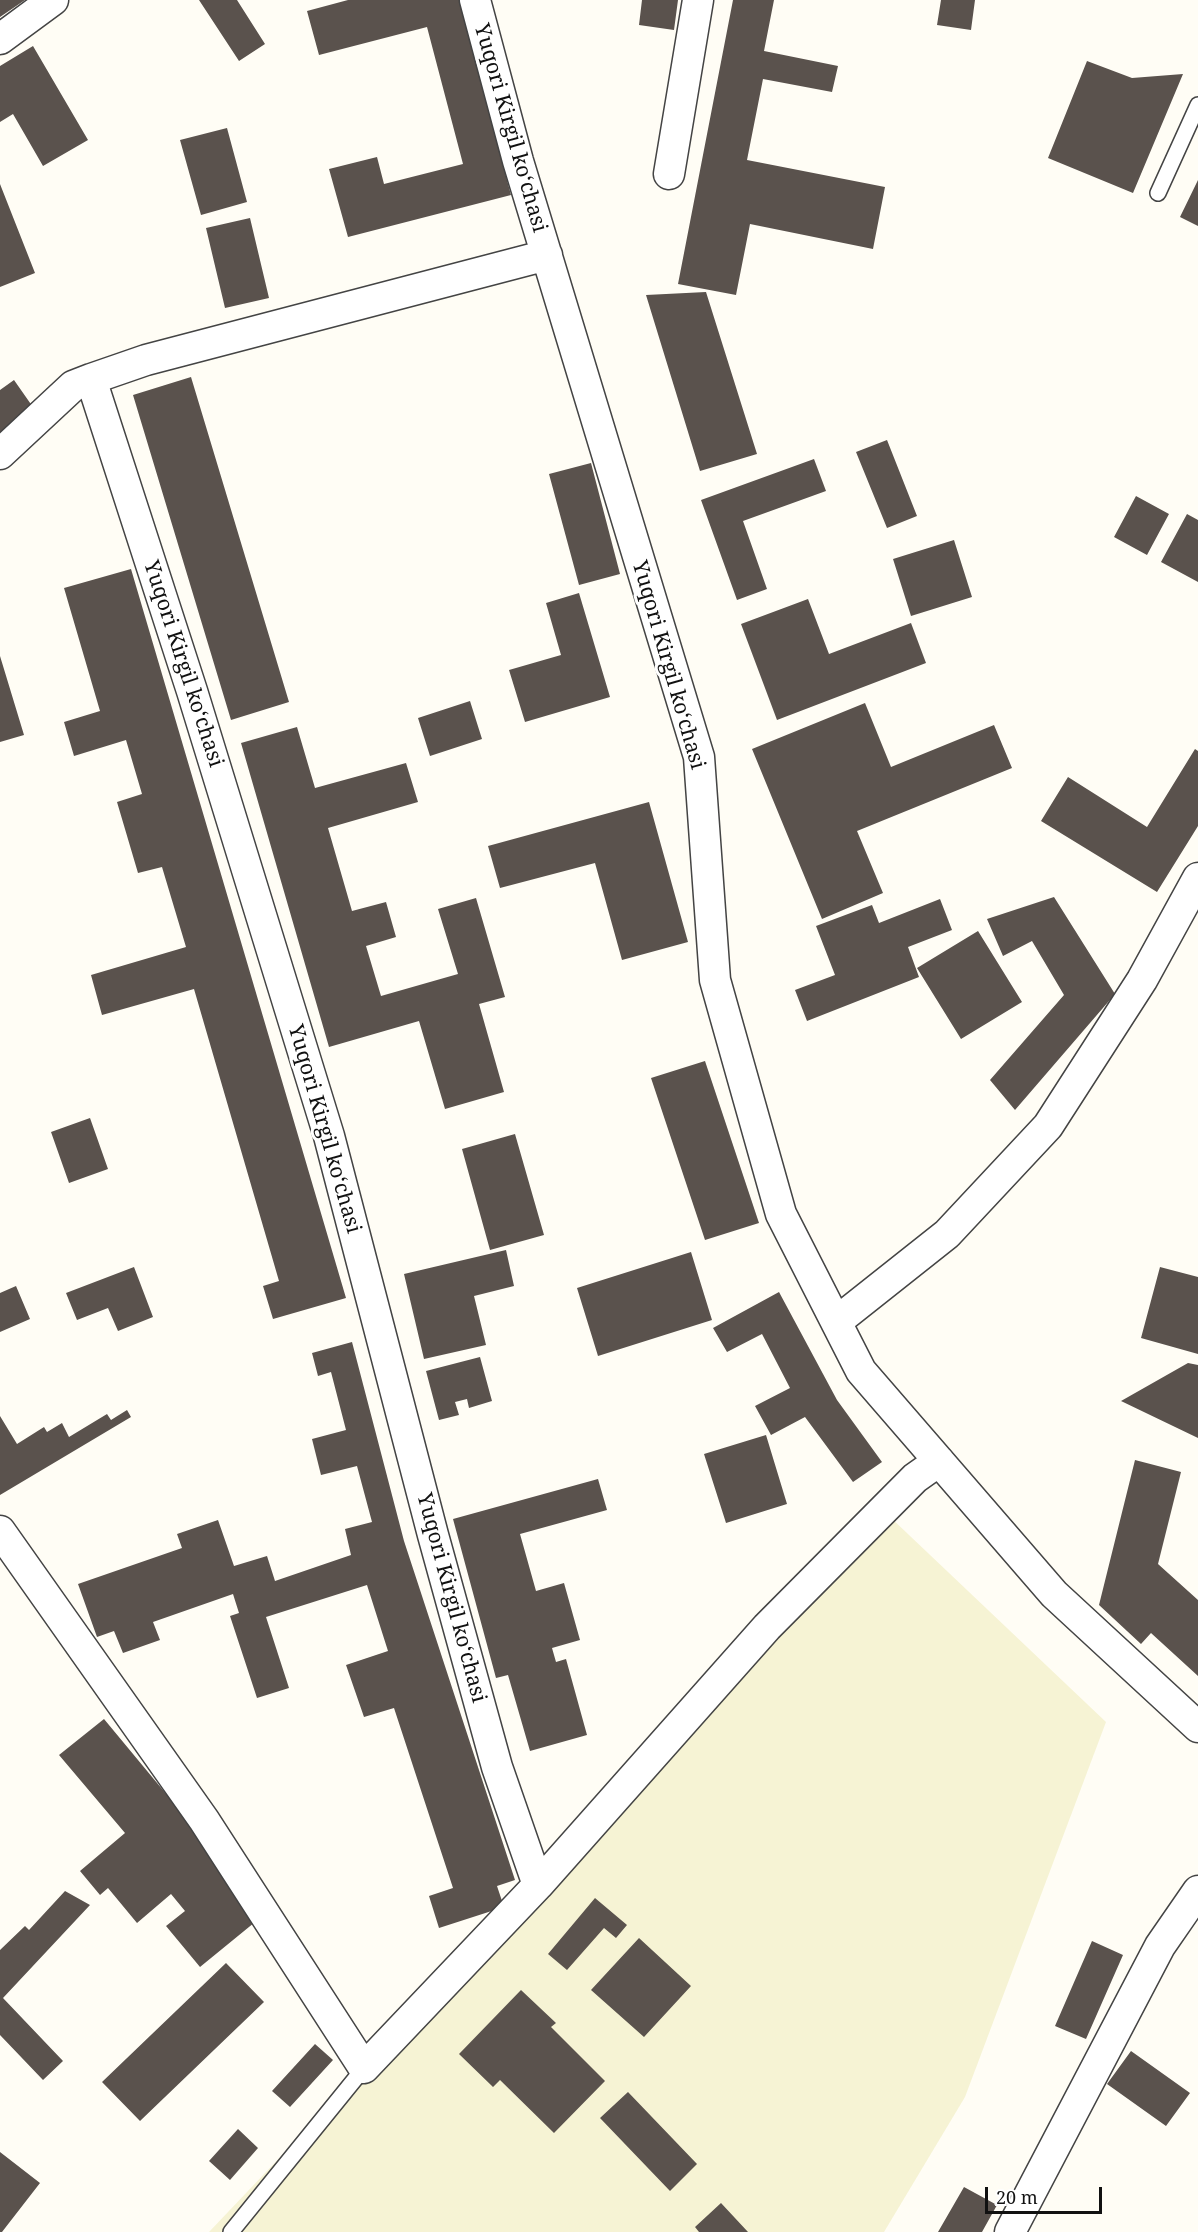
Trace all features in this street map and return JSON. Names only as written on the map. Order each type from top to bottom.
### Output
[{"type":"street","points":[[0,39],[54,0]]},
{"type":"street","name":"Yuqori Kirgil koʻchasi","points":[[475,0],[518,161],[699,757],[715,980],[781,1214],[861,1371],[1054,1594],[1198,1727]]},
{"type":"street","points":[[669,174],[698,0]]},
{"type":"street","name":"Yuqori Kirgil koʻchasi","points":[[0,454],[73,386],[91,379],[157,357],[547,255]]},
{"type":"street","name":"Yuqori Kirgil koʻchasi","points":[[91,379],[196,702],[329,1136],[433,1535],[494,1756],[538,1885]]},
{"type":"street","points":[[836,1322],[947,1234],[1048,1126],[1142,980],[1198,878]]},
{"type":"street","points":[[0,1531],[204,1820],[364,2068],[538,1885],[767,1627],[915,1478],[939,1461]]},
{"type":"street","points":[[1010,2232],[1074,2114],[1160,1946],[1198,1891]]},
{"type":"lane","points":[[1158,193],[1198,105]]},
{"type":"lane","points":[[231,2232],[364,2068]]},
{"type":"shaded area","points":[[889,1516],[1106,1722],[965,2097],[884,2232],[209,2232]]},
{"type":"building","points":[[0,0],[25,0],[0,17]]},
{"type":"building","points":[[199,0],[237,0],[265,44],[239,61]]},
{"type":"building","points":[[348,0],[459,0],[511,195],[348,237],[329,169],[377,157],[384,184],[463,164],[427,27],[319,55],[307,11]]},
{"type":"building","points":[[642,0],[678,0],[674,30],[639,25]]},
{"type":"building","points":[[733,0],[774,0],[764,51],[838,66],[832,92],[763,79],[747,160],[885,187],[873,249],[750,224],[736,295],[678,284]]},
{"type":"building","points":[[941,0],[975,0],[971,30],[937,25]]},
{"type":"building","points":[[33,46],[88,140],[43,166],[13,114],[0,122],[0,66]]},
{"type":"building","points":[[1087,61],[1132,78],[1183,74],[1133,193],[1048,158]]},
{"type":"building","points":[[227,128],[247,202],[201,215],[180,140]]},
{"type":"building","points":[[1198,180],[1198,226],[1180,217]]},
{"type":"building","points":[[0,184],[35,273],[0,287]]},
{"type":"building","points":[[250,218],[269,298],[225,308],[206,228]]},
{"type":"building","points":[[706,292],[757,454],[700,471],[646,295]]},
{"type":"building","points":[[191,377],[289,702],[231,720],[133,395]]},
{"type":"building","points":[[14,380],[35,410],[0,434],[0,390]]},
{"type":"building","points":[[887,440],[917,516],[887,528],[856,452]]},
{"type":"building","points":[[814,459],[826,491],[743,521],[767,589],[737,600],[701,500]]},
{"type":"building","points":[[591,463],[620,574],[579,585],[549,474]]},
{"type":"building","points":[[1136,496],[1169,514],[1147,555],[1114,537]]},
{"type":"building","points":[[1187,514],[1198,520],[1198,582],[1161,562]]},
{"type":"building","points":[[954,540],[972,597],[911,616],[893,559]]},
{"type":"building","points":[[131,569],[346,1298],[273,1319],[263,1286],[279,1281],[194,989],[102,1015],[91,975],[186,947],[162,867],[138,873],[117,802],[142,794],[126,740],[74,756],[64,722],[100,711],[64,588]]},
{"type":"building","points":[[579,593],[610,697],[525,722],[509,670],[561,655],[546,603]]},
{"type":"building","points":[[808,599],[829,654],[911,623],[926,663],[777,720],[741,624]]},
{"type":"building","points":[[0,656],[24,735],[0,742]]},
{"type":"building","points":[[470,701],[482,739],[430,756],[418,718]]},
{"type":"building","points":[[865,703],[891,767],[994,725],[1012,768],[857,831],[883,893],[822,919],[752,749]]},
{"type":"building","points":[[297,727],[315,788],[406,763],[418,802],[328,828],[352,911],[386,902],[396,937],[366,946],[381,996],[458,974],[438,909],[476,898],[505,997],[479,1004],[504,1092],[445,1109],[419,1021],[329,1047],[241,743]]},
{"type":"building","points":[[1195,749],[1198,751],[1198,826],[1157,892],[1041,821],[1068,777],[1147,827]]},
{"type":"building","points":[[649,802],[688,942],[622,960],[595,863],[500,888],[488,846]]},
{"type":"building","points":[[1054,897],[1115,994],[1015,1110],[990,1080],[1064,995],[1032,941],[1003,956],[987,919]]},
{"type":"building","points":[[940,899],[952,930],[908,947],[919,977],[807,1021],[795,990],[835,975],[816,926],[872,905],[879,923]]},
{"type":"building","points":[[978,931],[1022,1002],[961,1039],[917,968]]},
{"type":"building","points":[[705,1061],[759,1223],[705,1240],[651,1078]]},
{"type":"building","points":[[90,1118],[108,1169],[69,1183],[51,1132]]},
{"type":"building","points":[[515,1134],[544,1235],[490,1250],[462,1149]]},
{"type":"building","points":[[506,1250],[514,1286],[474,1296],[486,1345],[424,1359],[404,1274]]},
{"type":"building","points":[[691,1252],[712,1320],[598,1356],[577,1288]]},
{"type":"building","points":[[134,1267],[153,1317],[118,1331],[108,1308],[77,1320],[66,1293]]},
{"type":"building","points":[[1160,1267],[1198,1277],[1198,1354],[1141,1338]]},
{"type":"building","points":[[16,1286],[30,1319],[0,1332],[0,1293]]},
{"type":"building","points":[[779,1292],[837,1400],[882,1462],[853,1482],[805,1417],[771,1435],[755,1406],[790,1388],[762,1334],[727,1352],[713,1328]]},
{"type":"building","points":[[352,1342],[404,1541],[515,1880],[497,1886],[504,1907],[439,1928],[429,1896],[453,1888],[394,1708],[364,1717],[346,1665],[388,1651],[367,1585],[266,1617],[289,1688],[257,1698],[230,1616],[239,1613],[233,1594],[153,1622],[160,1640],[123,1653],[114,1631],[97,1637],[78,1584],[182,1548],[177,1534],[218,1520],[234,1566],[267,1556],[275,1581],[351,1555],[345,1529],[372,1522],[357,1466],[321,1475],[312,1439],[346,1430],[331,1372],[318,1376],[312,1353]]},
{"type":"building","points":[[480,1357],[492,1401],[469,1408],[467,1399],[455,1402],[459,1415],[439,1420],[426,1371]]},
{"type":"building","points":[[1188,1363],[1198,1365],[1198,1438],[1121,1401]]},
{"type":"building","points":[[127,1410],[131,1417],[0,1495],[0,1416],[17,1444],[44,1427],[47,1432],[62,1423],[69,1437],[107,1414],[111,1420]]},
{"type":"building","points":[[766,1435],[787,1504],[726,1523],[704,1454]]},
{"type":"building","points":[[1135,1460],[1181,1472],[1158,1564],[1198,1600],[1198,1676],[1151,1633],[1141,1644],[1099,1605]]},
{"type":"building","points":[[598,1479],[607,1510],[520,1534],[536,1591],[564,1583],[580,1640],[552,1648],[556,1662],[566,1659],[587,1735],[530,1751],[508,1675],[496,1678],[453,1519]]},
{"type":"building","points":[[104,1719],[230,1871],[260,1918],[200,1967],[166,1926],[185,1911],[171,1894],[137,1923],[108,1888],[100,1895],[80,1871],[125,1833],[59,1755]]},
{"type":"building","points":[[65,1891],[90,1905],[3,1998],[63,2061],[43,2080],[0,2035],[0,1950],[25,1926],[29,1930]]},
{"type":"building","points":[[595,1898],[627,1925],[616,1938],[604,1928],[567,1970],[548,1954]]},
{"type":"building","points":[[639,1938],[691,1986],[644,2037],[591,1990]]},
{"type":"building","points":[[1092,1941],[1123,1955],[1086,2039],[1055,2026]]},
{"type":"building","points":[[226,1963],[264,2002],[140,2121],[102,2082]]},
{"type":"building","points":[[521,1990],[556,2023],[551,2027],[605,2081],[554,2133],[500,2080],[493,2087],[459,2054]]},
{"type":"building","points":[[315,2044],[333,2060],[290,2107],[272,2091]]},
{"type":"building","points":[[1131,2051],[1190,2093],[1166,2126],[1107,2084]]},
{"type":"building","points":[[628,2092],[697,2164],[670,2191],[600,2118]]},
{"type":"building","points":[[238,2129],[258,2148],[230,2180],[209,2161]]},
{"type":"building","points":[[0,2152],[40,2183],[2,2232],[0,2232]]},
{"type":"building","points":[[964,2187],[997,2205],[982,2232],[938,2232]]},
{"type":"building","points":[[721,2203],[748,2232],[699,2232],[695,2227]]}]
